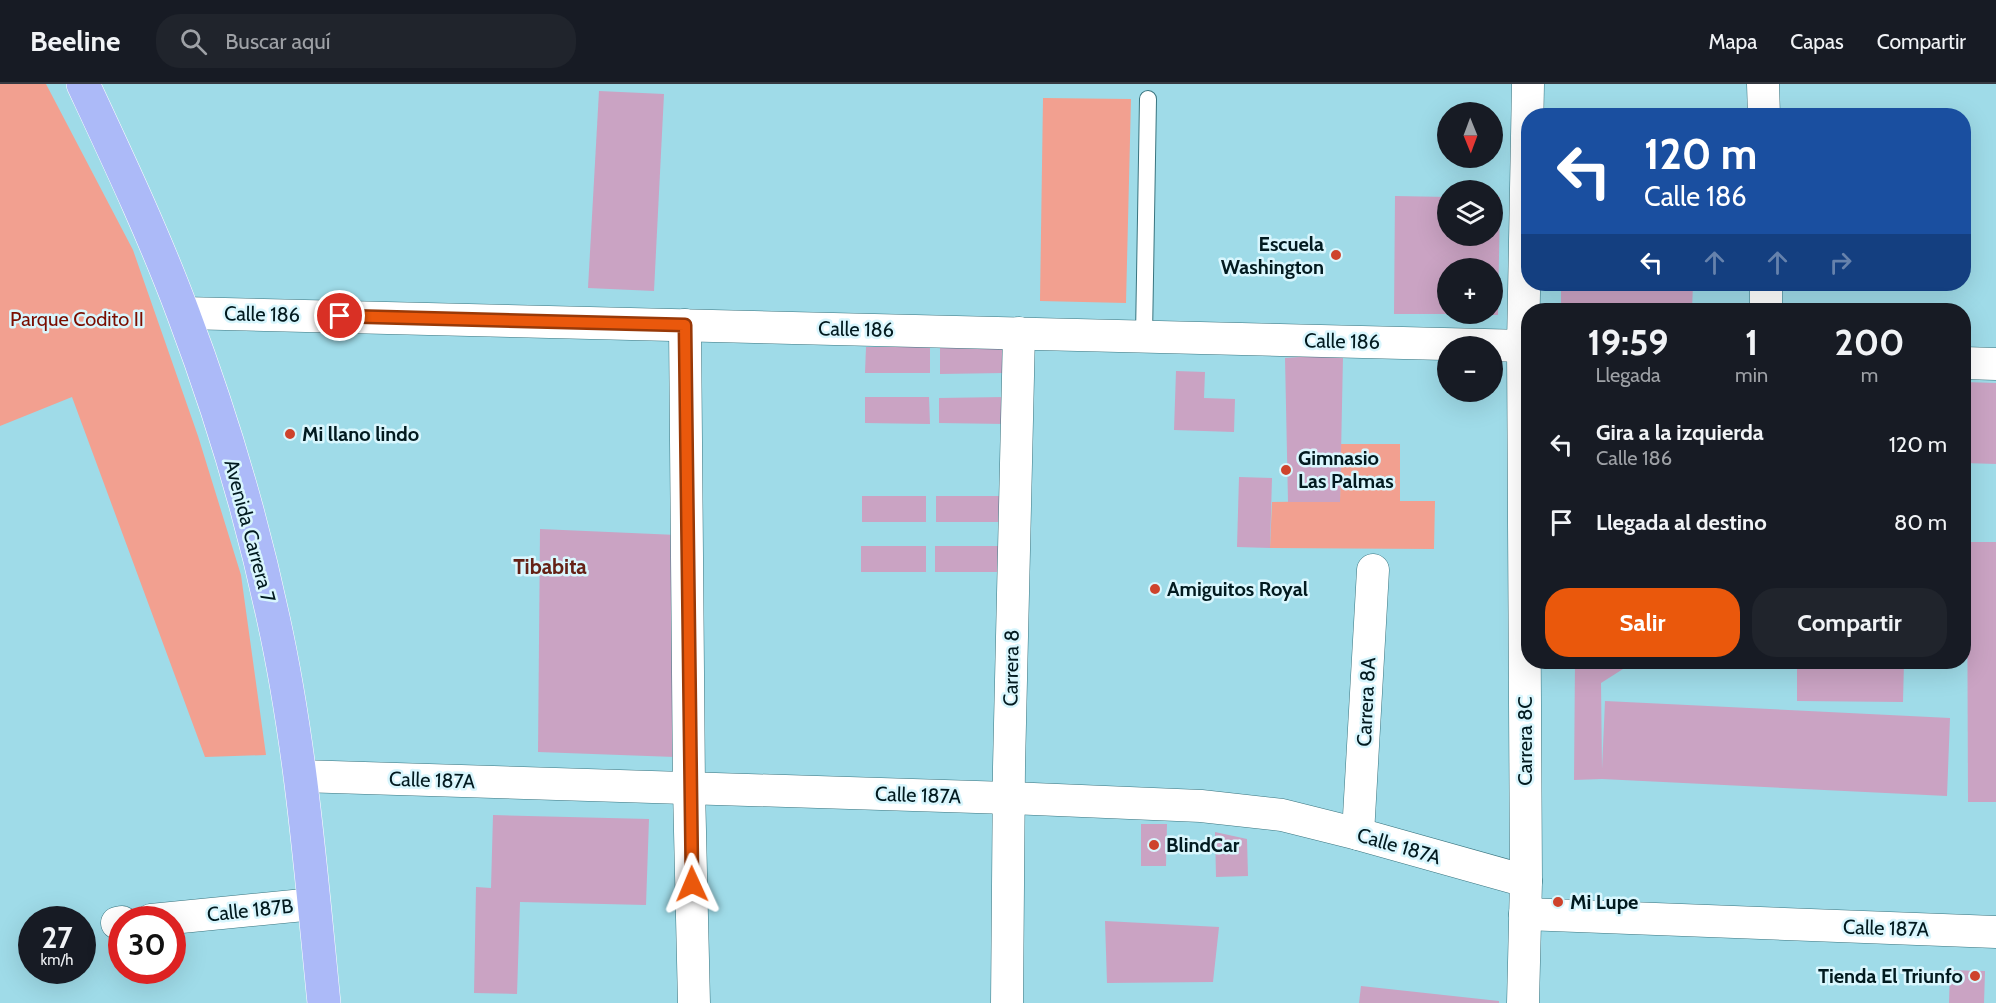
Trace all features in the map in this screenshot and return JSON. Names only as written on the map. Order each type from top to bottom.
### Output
[{"type":"main road","name":"Avenida Carrera 7","points":[[83,84],[120,164],[183,313],[218,415],[256,546],[285,678],[300,776],[324,1003]]},
{"type":"street","name":"Carrera 8C","points":[[1528,84],[1528,108]]},
{"type":"street","points":[[1763,84],[1764,108]]},
{"type":"street","name":"Calle 186","points":[[183,313],[1521,346]]},
{"type":"street","points":[[685,325],[689,788],[694,1003]]},
{"type":"street","name":"Carrera 8","points":[[1006,1003],[1008,798],[1019,333]]},
{"type":"street","points":[[1971,363],[1996,364]]},
{"type":"street","name":"Carrera 8A","points":[[1358,834],[1373,570]]},
{"type":"street","name":"Carrera 8C","points":[[1523,1003],[1526,881],[1526,669]]},
{"type":"street","name":"Calle 187A","points":[[300,776],[1201,806],[1282,815],[1526,881]]},
{"type":"street","name":"Calle 187B","points":[[186,917],[314,904]]},
{"type":"street","name":"Calle 187A","points":[[1525,914],[1996,932]]},
{"type":"lane","points":[[1144,336],[1148,99]]},
{"type":"green space","name":"Parque Codito II","points":[[0,84],[46,84],[133,250],[198,436],[241,575],[266,755],[205,757],[72,397],[0,426]]},
{"type":"green space","points":[[1043,98],[1131,99],[1126,303],[1040,301]]},
{"type":"green space","points":[[1341,444],[1400,444],[1400,501],[1435,501],[1434,549],[1270,548],[1272,502],[1340,501]]},
{"type":"building","points":[[599,91],[664,94],[654,291],[588,288]]},
{"type":"building","points":[[1395,196],[1437,197],[1437,246],[1499,246],[1499,258],[1437,258],[1437,314],[1394,314]]},
{"type":"building","points":[[1561,291],[1693,291],[1692,303],[1561,303]]},
{"type":"building","points":[[866,347],[930,347],[930,373],[865,373]]},
{"type":"building","points":[[940,347],[1004,348],[1004,373],[940,374]]},
{"type":"building","points":[[1343,357],[1340,502],[1288,502],[1285,358]]},
{"type":"building","points":[[1176,371],[1205,372],[1204,398],[1235,399],[1234,432],[1174,430]]},
{"type":"building","points":[[1971,382],[1996,383],[1996,464],[1971,463]]},
{"type":"building","points":[[865,397],[929,397],[930,424],[865,423]]},
{"type":"building","points":[[1004,397],[1004,424],[939,423],[939,398]]},
{"type":"building","points":[[1239,477],[1272,478],[1270,548],[1237,547]]},
{"type":"building","points":[[862,496],[926,496],[926,522],[862,522]]},
{"type":"building","points":[[936,496],[1000,496],[1000,522],[936,522]]},
{"type":"building","points":[[540,529],[677,535],[675,757],[538,752]]},
{"type":"building","points":[[1971,542],[1996,542],[1996,802],[1968,802],[1967,669],[1971,669]]},
{"type":"building","points":[[861,546],[926,546],[926,572],[861,572]]},
{"type":"building","points":[[935,546],[1000,546],[1000,572],[935,572]]},
{"type":"building","points":[[1575,669],[1623,669],[1601,683],[1602,769],[1605,701],[1950,718],[1947,796],[1602,779],[1574,780]]},
{"type":"building","points":[[1797,669],[1904,669],[1903,702],[1797,701]]},
{"type":"building","points":[[493,815],[649,819],[646,905],[520,902],[517,994],[474,993],[476,887],[491,888]]},
{"type":"building","name":"BlindCar","points":[[1141,824],[1167,824],[1166,866],[1141,866]]},
{"type":"building","points":[[1215,832],[1247,839],[1248,876],[1216,877]]},
{"type":"building","points":[[1105,921],[1219,927],[1213,982],[1107,983]]},
{"type":"building","points":[[1950,970],[1985,971],[1984,1003],[1949,1003]]},
{"type":"building","points":[[1361,986],[1499,1001],[1499,1003],[1359,1003]]},
{"type":"place","name":"Escuela Washington","points":[[1336,255]]},
{"type":"place","name":"Mi llano lindo","points":[[290,434]]},
{"type":"place","name":"Gimnasio Las Palmas","points":[[1286,470]]},
{"type":"place","name":"Amiguitos Royal","points":[[1155,589]]},
{"type":"place","name":"BlindCar","points":[[1154,845]]},
{"type":"place","name":"Mi Lupe","points":[[1558,902]]},
{"type":"place","name":"Tienda El Triunfo","points":[[1975,976]]},
{"type":"district","name":"Tibabita","points":[[550,566]]},
{"type":"route","points":[[340,316],[685,325],[692,884]]}]
